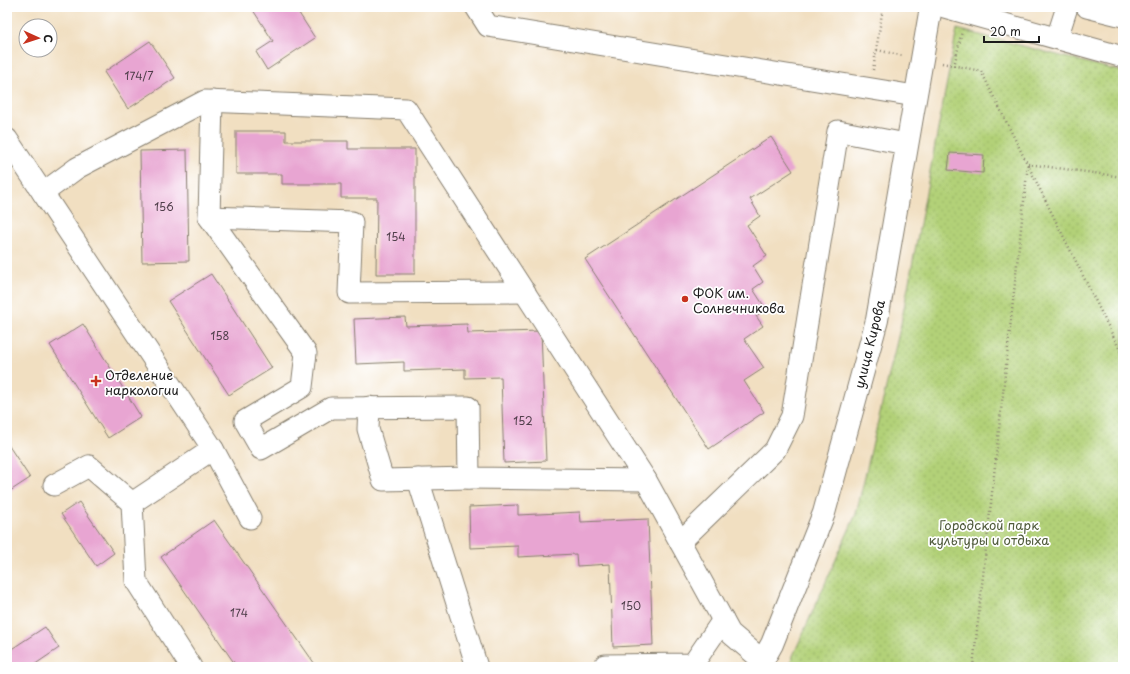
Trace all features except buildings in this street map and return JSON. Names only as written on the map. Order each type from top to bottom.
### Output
[{"type":"main road","name":"улица Кирова","points":[[761,664],[772,644],[826,506],[877,320],[906,144],[931,7]]},
{"type":"street","points":[[476,7],[488,26],[915,96]]},
{"type":"street","points":[[944,7],[1123,56]]},
{"type":"street","points":[[1057,38],[1068,7]]},
{"type":"street","points":[[1087,7],[1123,16]]},
{"type":"street","points":[[43,193],[77,168],[205,101],[406,109],[646,480],[730,633],[761,664]]},
{"type":"street","points":[[212,101],[209,217],[306,353],[302,387],[245,421],[261,449],[331,408],[468,407],[469,478]]},
{"type":"street","points":[[680,542],[775,450],[792,416],[838,131],[906,144]]},
{"type":"street","points":[[7,139],[213,450],[250,518]]},
{"type":"street","points":[[209,217],[352,222],[349,293],[524,292]]},
{"type":"street","points":[[369,407],[368,429],[383,480],[469,478],[646,480]]},
{"type":"street","points":[[132,503],[213,450]]},
{"type":"street","points":[[54,485],[89,466],[132,503],[136,581],[191,667]]},
{"type":"street","points":[[418,479],[476,667]]},
{"type":"street","points":[[604,667],[693,664],[723,620]]},
{"type":"path","points":[[870,89],[883,7]]},
{"type":"path","points":[[954,66],[966,13]]},
{"type":"path","points":[[877,50],[981,71],[1123,356]]},
{"type":"path","points":[[1028,164],[1123,177]]},
{"type":"path","points":[[973,667],[1028,164]]},
{"type":"green space","name":"Городской парк культуры и отдыха","points":[[957,29],[1123,72],[1123,667],[788,667],[856,514],[901,324]]},
{"type":"place","name":"ФОК им. Солнечникова","points":[[685,299]]},
{"type":"place","name":"Отделение наркологии","points":[[96,381]]}]
